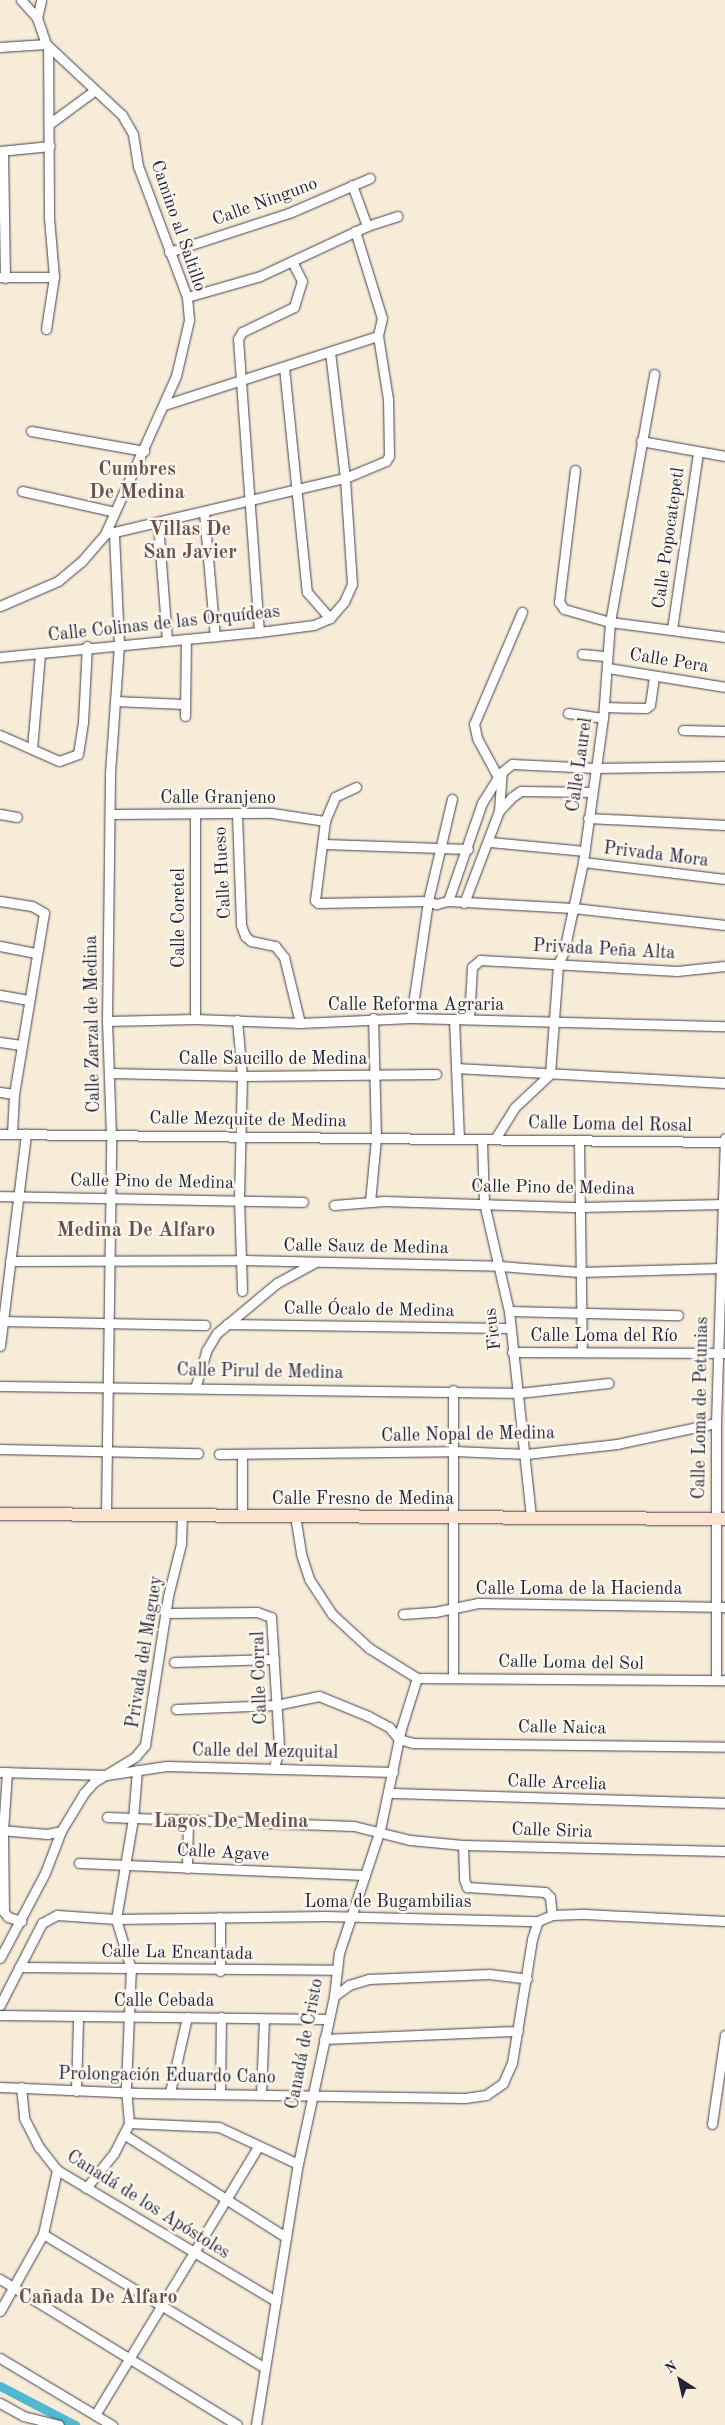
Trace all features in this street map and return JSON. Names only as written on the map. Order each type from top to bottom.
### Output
[{"type":"street","points":[[21,0],[37,18]]},
{"type":"street","points":[[37,18],[41,0]]},
{"type":"street","name":"Camino al Saltillo","points":[[0,606],[58,581],[81,562],[110,533],[115,512],[176,376],[188,320],[187,297],[138,166],[133,134],[122,115],[47,46],[37,18]]},
{"type":"street","points":[[0,47],[47,46],[50,146],[49,218],[54,277],[46,329]]},
{"type":"street","points":[[49,124],[94,91]]},
{"type":"street","points":[[50,146],[2,150],[3,278],[54,277]]},
{"type":"street","name":"Calle Ninguno","points":[[169,252],[289,213],[370,178]]},
{"type":"street","points":[[352,185],[366,226]]},
{"type":"street","points":[[187,297],[241,282],[292,261],[366,226],[397,216]]},
{"type":"street","points":[[110,533],[345,478],[386,461],[389,456],[388,399],[378,336],[382,318],[355,231]]},
{"type":"street","points":[[259,632],[243,381],[238,338],[242,332],[294,307],[302,278],[292,261]]},
{"type":"street","points":[[164,405],[378,336]]},
{"type":"street","points":[[284,367],[298,489],[307,592],[330,618],[344,602],[352,584],[345,478],[330,352]]},
{"type":"street","name":"Calle Laurel","points":[[550,1074],[558,964],[564,951],[584,862],[588,818],[603,718],[610,622],[654,374]]},
{"type":"street","points":[[31,431],[144,451]]},
{"type":"street","points":[[641,442],[725,456]]},
{"type":"street","name":"Calle Popocatepetl","points":[[672,628],[698,452]]},
{"type":"street","points":[[575,470],[559,602],[564,609],[610,622],[672,628],[725,637]]},
{"type":"street","points":[[22,491],[115,512]]},
{"type":"street","points":[[204,512],[215,637]]},
{"type":"street","points":[[158,523],[167,639]]},
{"type":"street","name":"Calle Zarzal de Medina","points":[[106,1515],[111,1135],[107,1021],[110,814],[119,644],[110,533]]},
{"type":"street","points":[[464,903],[490,842],[500,811],[500,777],[477,738],[474,724],[522,612]]},
{"type":"street","name":"Calle Colinas de las Orquídeas","points":[[0,658],[87,646],[259,632],[314,625],[330,618]]},
{"type":"street","points":[[184,716],[186,638]]},
{"type":"street","points":[[0,735],[59,761],[78,754],[83,722],[87,646]]},
{"type":"street","points":[[32,749],[40,653]]},
{"type":"street","points":[[582,654],[607,656]]},
{"type":"street","name":"Calle Pera","points":[[608,668],[725,687]]},
{"type":"street","points":[[604,707],[646,708],[650,705],[654,676]]},
{"type":"street","points":[[115,701],[184,704]]},
{"type":"street","points":[[568,713],[603,718]]},
{"type":"street","points":[[683,730],[725,731]]},
{"type":"street","points":[[448,901],[468,849],[482,803],[504,768],[512,764],[596,768],[725,766]]},
{"type":"street","points":[[356,787],[335,797],[325,821],[325,844],[315,900],[318,903],[428,902],[436,904],[448,901],[573,908],[725,925]]},
{"type":"street","points":[[500,811],[521,791],[592,792]]},
{"type":"street","points":[[411,1018],[428,902],[452,799]]},
{"type":"street","name":"Calle Granjeno","points":[[110,814],[195,816],[272,813],[325,821]]},
{"type":"street","points":[[0,814],[16,817]]},
{"type":"street","name":"Calle Hueso","points":[[237,814],[241,925],[245,936],[251,941],[275,946],[284,957],[300,1023]]},
{"type":"street","name":"Calle Coretel","points":[[195,816],[195,1019]]},
{"type":"street","points":[[588,818],[725,825]]},
{"type":"street","points":[[490,842],[584,851]]},
{"type":"street","points":[[325,844],[441,846],[468,849]]},
{"type":"street","name":"Privada Mora","points":[[584,862],[725,879]]},
{"type":"street","points":[[0,901],[43,911],[14,1094],[12,1134]]},
{"type":"street","points":[[0,946],[36,953]]},
{"type":"street","name":"Privada Peña Alta","points":[[470,1019],[472,967],[480,960],[677,971],[725,966]]},
{"type":"street","points":[[0,995],[29,1000]]},
{"type":"street","points":[[370,1202],[376,1138],[373,1018]]},
{"type":"street","name":"Calle Reforma Agraria","points":[[107,1021],[195,1019],[300,1023],[373,1018],[411,1018],[725,1026]]},
{"type":"street","points":[[454,1019],[459,1139]]},
{"type":"street","points":[[237,1020],[242,1076],[239,1199],[243,1260],[242,1291]]},
{"type":"street","points":[[0,1042],[21,1045]]},
{"type":"street","points":[[456,1068],[725,1083]]},
{"type":"street","name":"Calle Saucillo de Medina","points":[[110,1073],[242,1076],[436,1074]]},
{"type":"street","points":[[495,1139],[514,1108],[550,1074]]},
{"type":"street","points":[[0,1092],[14,1094]]},
{"type":"street","name":"Calle Mezquite de Medina","points":[[0,1134],[495,1139]]},
{"type":"street","points":[[0,1346],[26,1134]]},
{"type":"street","name":"Calle Loma de Petunias","points":[[720,1679],[713,1606],[720,1519],[721,1437],[716,1423],[721,1353],[722,1293],[720,1268],[723,1233],[725,1136]]},
{"type":"street","name":"Calle Loma del Rosal","points":[[495,1139],[579,1143],[725,1142]]},
{"type":"street","name":"Ficus","points":[[482,1140],[484,1203],[509,1312],[512,1352],[526,1454],[530,1516]]},
{"type":"street","points":[[579,1143],[582,1352]]},
{"type":"street","name":"Calle Pino de Medina","points":[[0,1196],[239,1199],[303,1202]]},
{"type":"street","name":"Calle Pino de Medina","points":[[334,1205],[384,1201],[580,1207],[723,1204]]},
{"type":"street","name":"Calle Sauz de Medina","points":[[10,1262],[243,1260],[499,1266],[580,1272],[720,1268]]},
{"type":"street","points":[[195,1388],[206,1351],[227,1324],[277,1283],[317,1262]]},
{"type":"street","points":[[509,1312],[580,1315],[678,1315]]},
{"type":"street","points":[[2,1321],[205,1325]]},
{"type":"street","name":"Calle Ócalo de Medina","points":[[227,1324],[510,1328]]},
{"type":"street","name":"Calle Loma del Río","points":[[512,1352],[721,1353]]},
{"type":"street","name":"Calle Pirul de Medina","points":[[0,1386],[453,1390],[519,1393],[608,1383]]},
{"type":"street","points":[[453,1390],[453,1677]]},
{"type":"street","name":"Calle Nopal de Medina","points":[[219,1454],[454,1452],[526,1454],[617,1444],[716,1423]]},
{"type":"street","points":[[0,1449],[106,1449],[198,1453]]},
{"type":"street","points":[[242,1455],[242,1515]]},
{"type":"street","name":"Calle Fresno de Medina","points":[[0,1514],[530,1516],[720,1519]]},
{"type":"street","name":"Privada del Maguey","points":[[0,1958],[46,1873],[61,1831],[84,1793],[106,1775],[135,1757],[145,1745],[165,1613],[181,1544],[182,1515]]},
{"type":"street","points":[[295,1515],[301,1554],[309,1579],[332,1614],[369,1648],[418,1678]]},
{"type":"street","name":"Calle Loma de la Hacienda","points":[[403,1614],[478,1603],[725,1606]]},
{"type":"street","name":"Calle Corral","points":[[165,1613],[257,1612],[271,1617],[274,1624],[279,1749],[274,1768]]},
{"type":"street","points":[[174,1662],[274,1659]]},
{"type":"street","name":"Calle Loma del Sol","points":[[418,1678],[453,1677],[533,1680],[720,1679]]},
{"type":"street","name":"Canadá de Cristo","points":[[256,2425],[298,2164],[334,1996],[335,1970],[380,1830],[400,1739],[418,1678]]},
{"type":"street","points":[[176,1709],[276,1705],[312,1696],[325,1697],[389,1727],[400,1739]]},
{"type":"street","name":"Calle Naica","points":[[400,1739],[414,1743],[725,1747]]},
{"type":"street","name":"Calle del Mezquital","points":[[4,1772],[106,1775],[166,1766],[392,1772]]},
{"type":"street","points":[[86,2188],[125,2135],[129,2123],[126,2092],[131,1969],[116,1919],[133,1819],[137,1770]]},
{"type":"street","points":[[4,1772],[2,1830],[4,1912],[8,1917],[21,1921]]},
{"type":"street","name":"Calle Arcelia","points":[[389,1793],[725,1803]]},
{"type":"street","name":"Calle Siria","points":[[107,1817],[188,1822],[321,1824],[380,1830],[410,1840],[463,1845],[725,1851]]},
{"type":"street","points":[[187,1868],[188,1822]]},
{"type":"street","points":[[2,1830],[47,1834],[61,1831]]},
{"type":"street","points":[[463,1845],[464,1883],[470,1889],[538,1891],[550,1897],[552,1915]]},
{"type":"street","name":"Calle Agave","points":[[80,1863],[126,1863],[187,1868],[365,1875]]},
{"type":"street","name":"Loma de Bugambilias","points":[[19,1968],[42,1923],[49,1916],[65,1914],[116,1919],[351,1917],[538,1921],[552,1915],[725,1921]]},
{"type":"street","points":[[220,1918],[220,1970]]},
{"type":"street","points":[[324,2039],[518,2031],[532,1939],[538,1921]]},
{"type":"street","points":[[0,2004],[19,1968]]},
{"type":"street","name":"Calle La Encantada","points":[[19,1968],[335,1970]]},
{"type":"street","points":[[334,1996],[349,1985],[369,1979],[489,1974],[527,1979]]},
{"type":"street","name":"Calle Cebada","points":[[0,2015],[78,2018],[221,2017],[328,2019]]},
{"type":"street","points":[[170,2092],[187,2017]]},
{"type":"street","points":[[220,2094],[221,2017]]},
{"type":"street","points":[[76,2091],[78,2018]]},
{"type":"street","points":[[261,2094],[264,2019]]},
{"type":"street","name":"Prolongación Eduardo Cano","points":[[0,2087],[76,2091],[477,2097],[503,2083],[512,2063],[518,2031]]},
{"type":"street","points":[[712,2124],[725,2035]]},
{"type":"street","name":"Canadá de los Apóstoles","points":[[20,2087],[26,2124],[39,2148],[58,2170],[193,2253],[276,2301]]},
{"type":"street","points":[[129,2123],[204,2124],[231,2132],[258,2147],[298,2164]]},
{"type":"street","points":[[125,2135],[226,2201],[286,2237]]},
{"type":"street","points":[[95,2414],[258,2147]]},
{"type":"street","points":[[0,2311],[15,2288],[43,2234],[58,2170]]},
{"type":"street","points":[[43,2234],[265,2368]]},
{"type":"street","points":[[0,2279],[238,2425]]},
{"type":"street","points":[[0,2358],[112,2425]]},
{"type":"street","points":[[0,2403],[24,2416],[59,2425]]},
{"type":"street","points":[[19,2425],[24,2416]]},
{"type":"waterway","points":[[0,2386],[75,2425]]},
{"type":"district","name":"Cumbres De Medina","points":[[137,482]]},
{"type":"district","name":"Villas De San Javier","points":[[190,542]]},
{"type":"district","name":"Medina De Alfaro","points":[[136,1231]]},
{"type":"district","name":"Lagos De Medina","points":[[231,1822]]},
{"type":"district","name":"Cañada De Alfaro","points":[[98,2298]]}]
